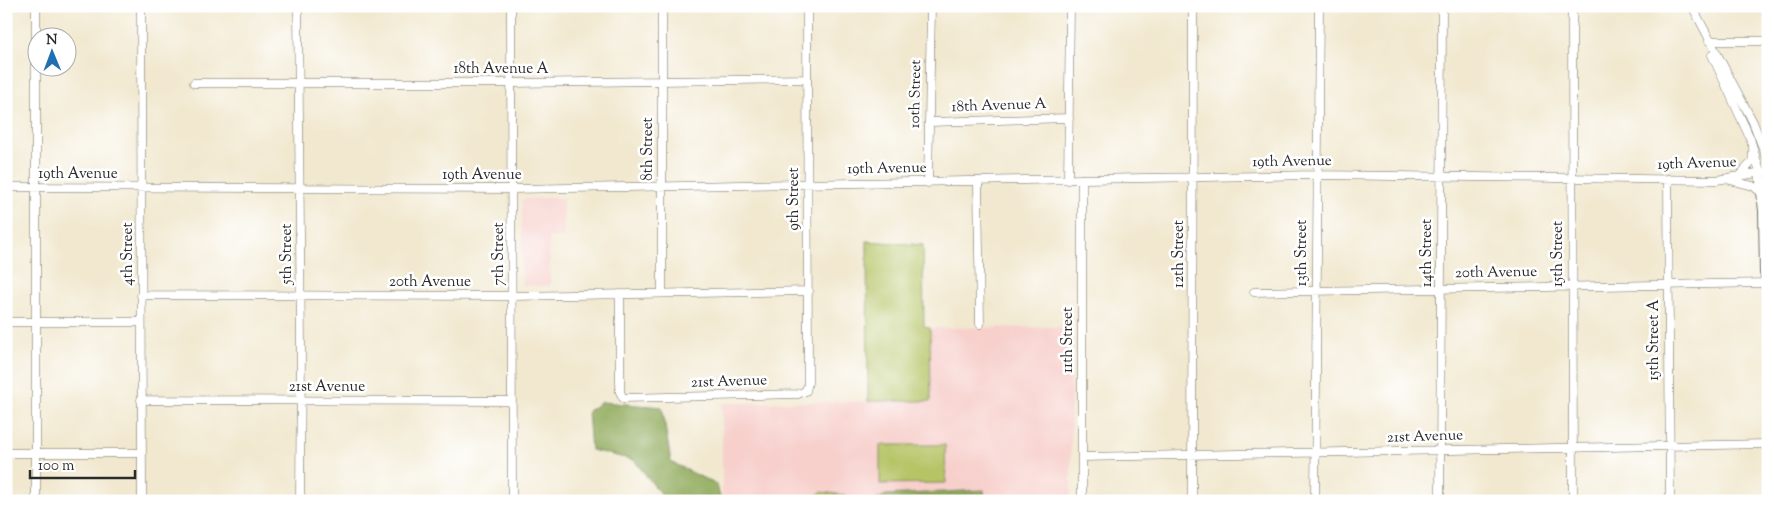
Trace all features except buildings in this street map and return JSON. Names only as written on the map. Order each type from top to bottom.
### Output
[{"type":"main road","points":[[1764,172],[1765,273],[1768,282]]},
{"type":"street","points":[[36,6],[34,187],[36,501]]},
{"type":"street","name":"4th Street","points":[[142,6],[142,501]]},
{"type":"street","name":"5th Street","points":[[298,6],[300,501]]},
{"type":"street","name":"7th Street","points":[[511,6],[512,501]]},
{"type":"street","name":"8th Street","points":[[662,6],[662,292]]},
{"type":"street","name":"9th Street","points":[[806,392],[808,384],[809,291],[807,6]]},
{"type":"street","name":"10th Street","points":[[928,183],[931,6]]},
{"type":"street","points":[[1068,180],[1070,6]]},
{"type":"street","name":"12th Street","points":[[1192,501],[1194,6]]},
{"type":"street","name":"13th Street","points":[[1315,501],[1316,175],[1319,6]]},
{"type":"street","name":"14th Street","points":[[1440,501],[1442,6]]},
{"type":"street","name":"15th Street","points":[[1572,6],[1573,501]]},
{"type":"street","points":[[1692,6],[1752,122],[1768,161]]},
{"type":"street","points":[[1709,41],[1768,41]]},
{"type":"street","points":[[1709,41],[1711,54],[1764,172]]},
{"type":"street","name":"18th Avenue A","points":[[194,83],[512,83],[807,78]]},
{"type":"street","name":"18th Avenue A","points":[[930,122],[1069,118]]},
{"type":"street","points":[[1738,177],[1752,162],[1752,145]]},
{"type":"street","name":"19th Avenue","points":[[6,187],[512,188],[928,183],[1316,175],[1726,179],[1764,172]]},
{"type":"street","name":"11th Street","points":[[1082,179],[1082,501]]},
{"type":"street","name":"15th Street A","points":[[1668,179],[1670,501]]},
{"type":"street","points":[[1726,179],[1753,186],[1764,195]]},
{"type":"street","points":[[978,181],[980,324]]},
{"type":"street","name":"20th Avenue","points":[[1254,292],[1768,282]]},
{"type":"street","name":"20th Avenue","points":[[142,295],[512,296],[809,291]]},
{"type":"street","name":"21st Avenue","points":[[620,294],[620,392],[623,398],[798,394],[806,392]]},
{"type":"street","points":[[6,322],[141,322]]},
{"type":"street","name":"21st Avenue","points":[[141,400],[512,401]]},
{"type":"street","name":"21st Avenue","points":[[1082,457],[1768,444]]},
{"type":"street","points":[[6,453],[142,453]]},
{"type":"shaded area","points":[[563,198],[564,237],[549,237],[550,286],[522,285],[522,199]]},
{"type":"shaded area","points":[[1071,327],[1071,501],[722,501],[722,403],[931,401],[930,328]]},
{"type":"green space","points":[[867,241],[923,245],[924,326],[930,328],[931,401],[868,401]]},
{"type":"green space","points":[[602,402],[662,407],[671,462],[717,485],[721,501],[666,501],[634,460],[591,450],[588,411]]},
{"type":"green space","points":[[880,445],[945,445],[946,483],[880,484]]},
{"type":"green space","points":[[984,490],[985,501],[875,501],[886,495]]},
{"type":"green space","points":[[821,492],[845,495],[845,501],[810,501]]}]
